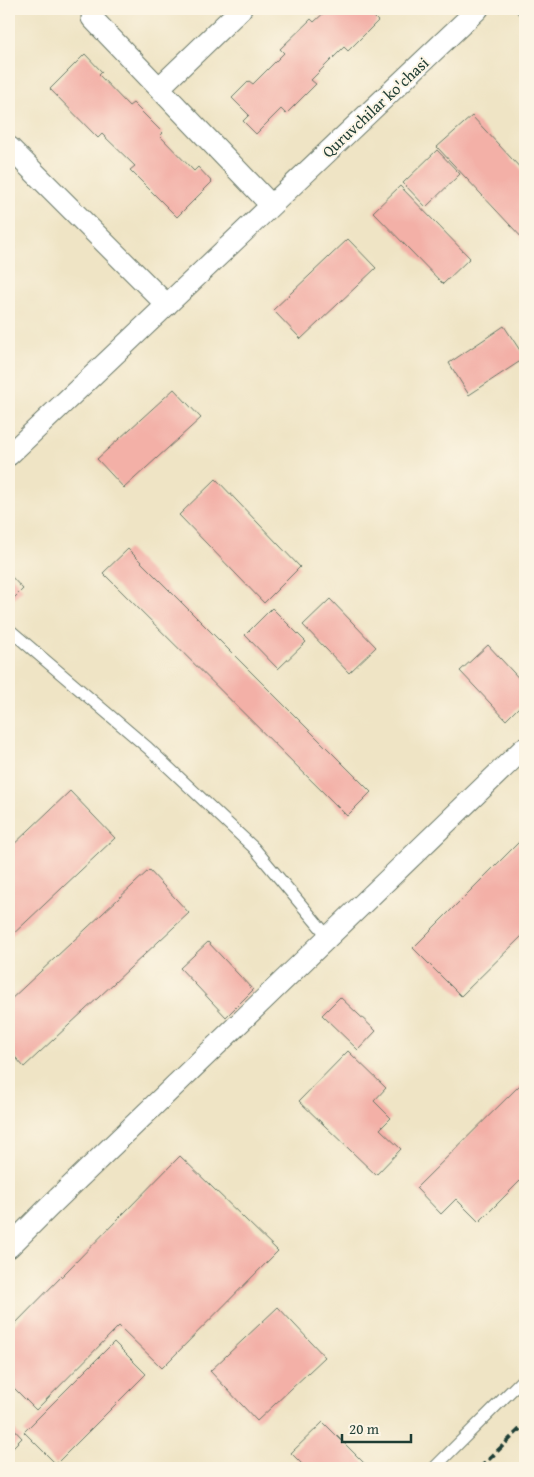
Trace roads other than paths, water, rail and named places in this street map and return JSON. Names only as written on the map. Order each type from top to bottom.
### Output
[{"type":"street","points":[[159,88],[241,9]]},
{"type":"street","name":"Quruvchilar ko'chasi","points":[[9,455],[271,205],[468,12]]},
{"type":"street","points":[[92,18],[271,205]]},
{"type":"street","points":[[11,153],[166,305]]},
{"type":"street","points":[[9,1248],[49,1207],[524,749]]},
{"type":"lane","points":[[522,9],[525,12]]},
{"type":"lane","points":[[11,631],[148,748],[254,848],[329,938]]},
{"type":"lane","points":[[434,1468],[525,1377]]},
{"type":"railway","points":[[480,1468],[525,1424]]}]
